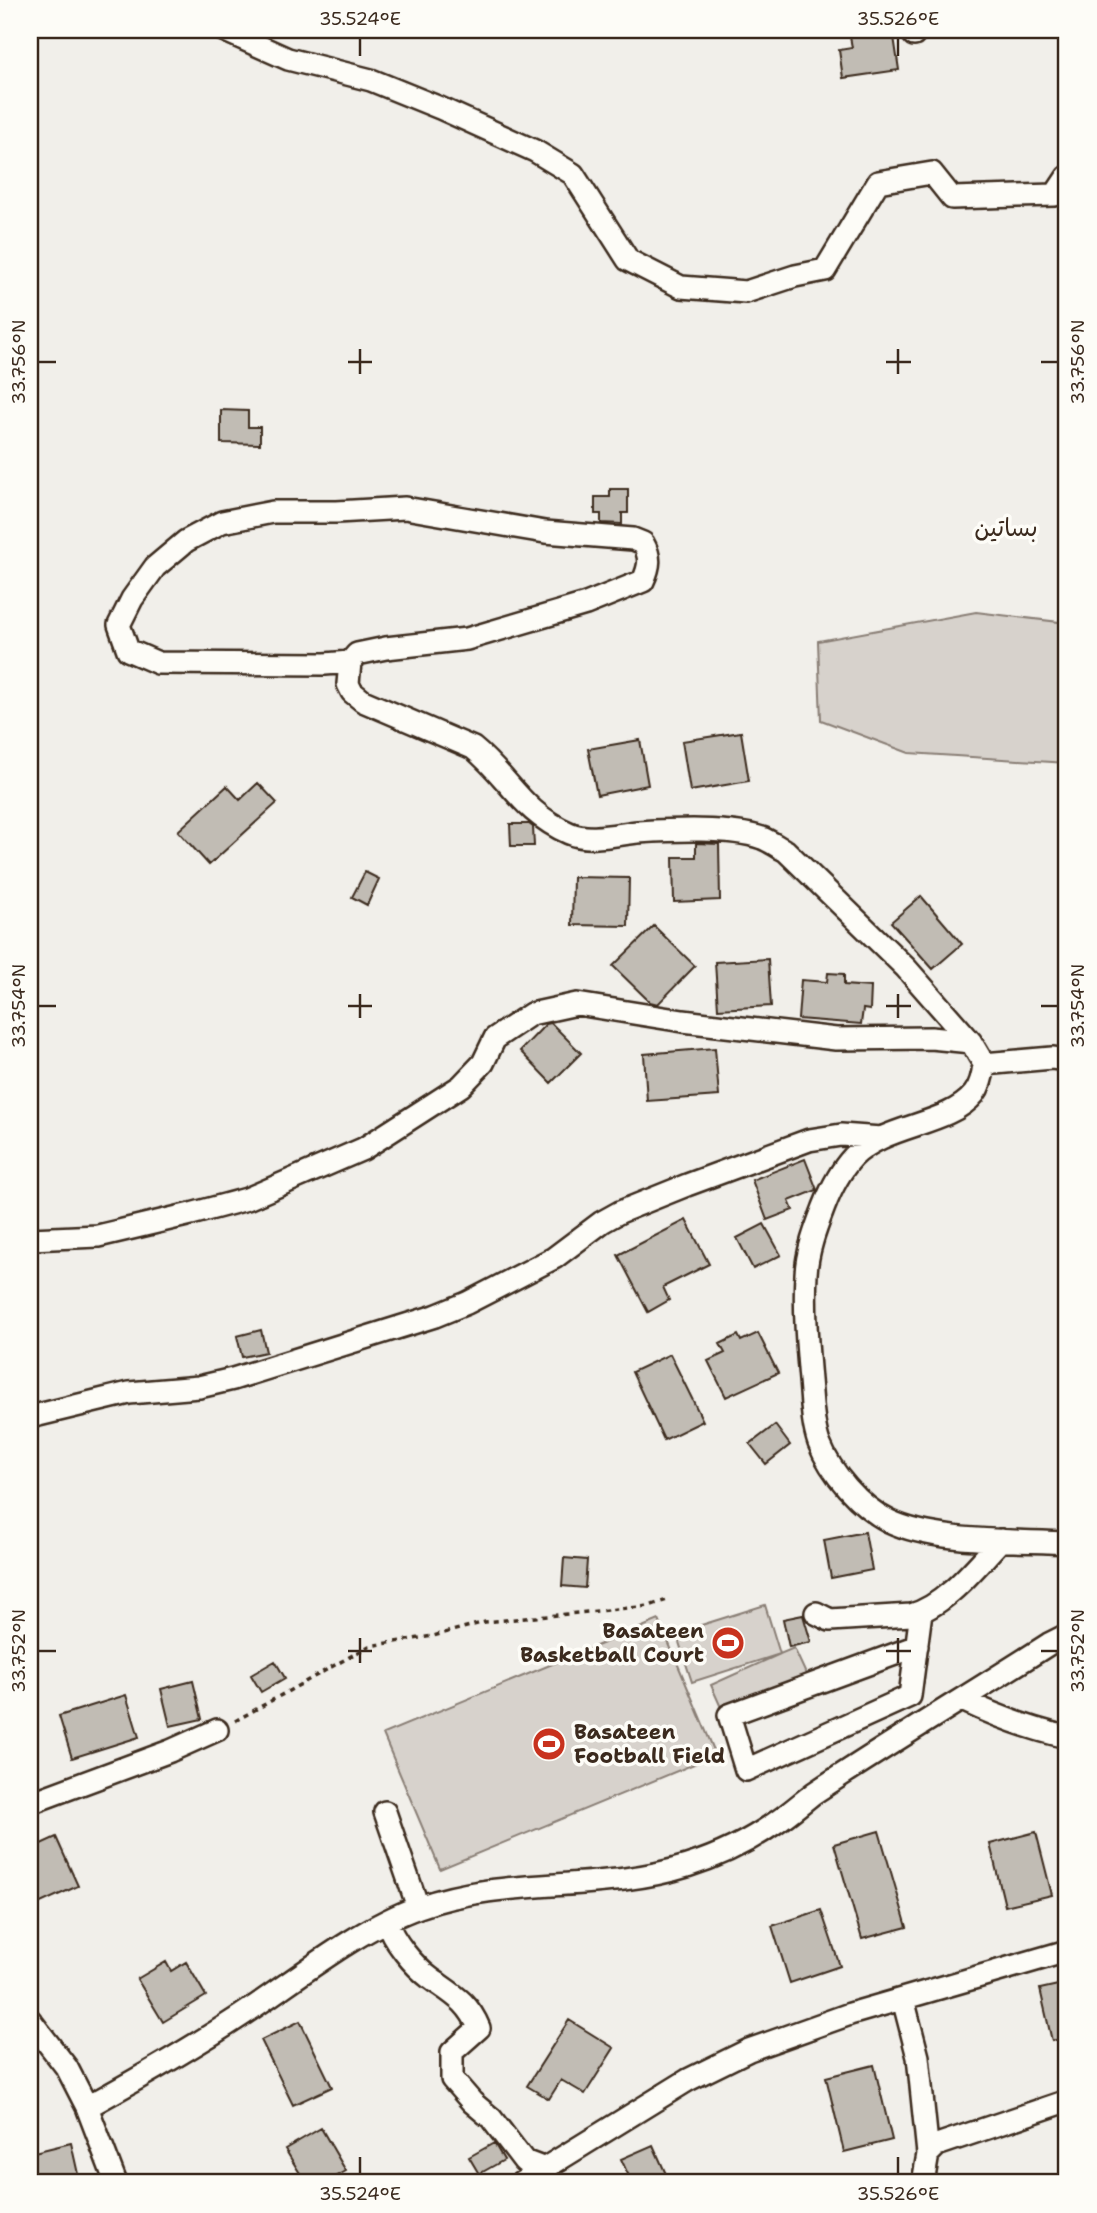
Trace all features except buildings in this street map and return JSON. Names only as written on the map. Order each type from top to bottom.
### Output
[{"type":"street","points":[[223,30],[288,59],[371,80],[535,151],[573,174],[628,260],[681,287],[746,292],[795,276],[825,270],[878,182],[932,173],[952,198],[1013,198],[1055,195],[1067,177]]},
{"type":"street","points":[[350,662],[158,663],[128,650],[119,625],[132,599],[155,567],[186,541],[222,522],[273,512],[405,508],[545,532],[633,539],[643,543],[649,553],[650,568],[643,581],[616,593],[467,639],[357,654],[350,662],[348,684],[352,692],[363,701],[474,748],[488,760],[526,805],[543,819],[572,835],[687,831],[735,833],[762,838],[786,851],[906,968],[971,1042],[985,1064],[974,1094],[947,1113],[881,1138],[854,1156],[832,1185],[811,1244],[806,1272],[806,1342],[812,1408],[820,1443],[838,1475],[871,1508],[888,1520],[912,1529],[947,1535],[1067,1543]]},
{"type":"street","points":[[30,1239],[99,1236],[247,1199],[363,1149],[461,1086],[483,1063],[495,1038],[531,1013],[577,1004],[683,1021],[836,1039],[931,1038],[971,1042]]},
{"type":"street","points":[[985,1064],[1052,1058],[1067,1060]]},
{"type":"street","points":[[30,1417],[129,1393],[199,1387],[233,1379],[435,1316],[503,1286],[554,1258],[602,1222],[621,1212],[687,1185],[809,1140],[841,1135],[881,1138]]},
{"type":"street","points":[[816,1613],[830,1620],[911,1615],[921,1612],[952,1590],[1001,1540]]},
{"type":"street","points":[[917,1646],[729,1715],[747,1770],[910,1696],[917,1646],[921,1612]]},
{"type":"street","points":[[88,2107],[210,2036],[289,1982],[387,1921],[418,1907],[484,1891],[564,1883],[599,1883],[656,1874],[718,1855],[775,1824],[813,1794],[1067,1635]]},
{"type":"street","points":[[962,1700],[1030,1729],[1067,1737]]},
{"type":"street","points":[[30,1803],[170,1751],[218,1730]]},
{"type":"street","points":[[385,1811],[418,1907]]},
{"type":"street","points":[[387,1921],[391,1935],[427,1976],[472,2010],[479,2028],[470,2039],[452,2052],[452,2079],[472,2102],[491,2118],[524,2161],[545,2169]]},
{"type":"street","points":[[521,2183],[688,2080],[749,2050],[850,2014],[1067,1951]]},
{"type":"street","points":[[903,1999],[918,2057],[928,2154],[923,2183]]},
{"type":"street","points":[[30,2020],[67,2068],[88,2107],[116,2183]]},
{"type":"street","points":[[928,2154],[937,2145],[1067,2101]]},
{"type":"path","points":[[218,1730],[369,1646],[433,1636],[485,1622],[649,1606],[667,1600]]},
{"type":"shaded area","points":[[976,612],[1067,623],[1067,763],[909,753],[821,720],[818,641]]},
{"type":"shaded area","name":"Basateen Basketball Court","points":[[765,1605],[780,1654],[692,1682],[676,1633]]},
{"type":"shaded area","name":"Basateen Football Field","points":[[659,1620],[716,1755],[440,1869],[383,1734]]},
{"type":"shaded area","points":[[794,1648],[806,1674],[723,1712],[711,1685]]},
{"type":"place","name":"Basateen Basketball Court","points":[[728,1643]]},
{"type":"place","name":"Basateen Football Field","points":[[549,1744]]},
{"type":"district","name":"بساتين","points":[[1006,528]]}]
